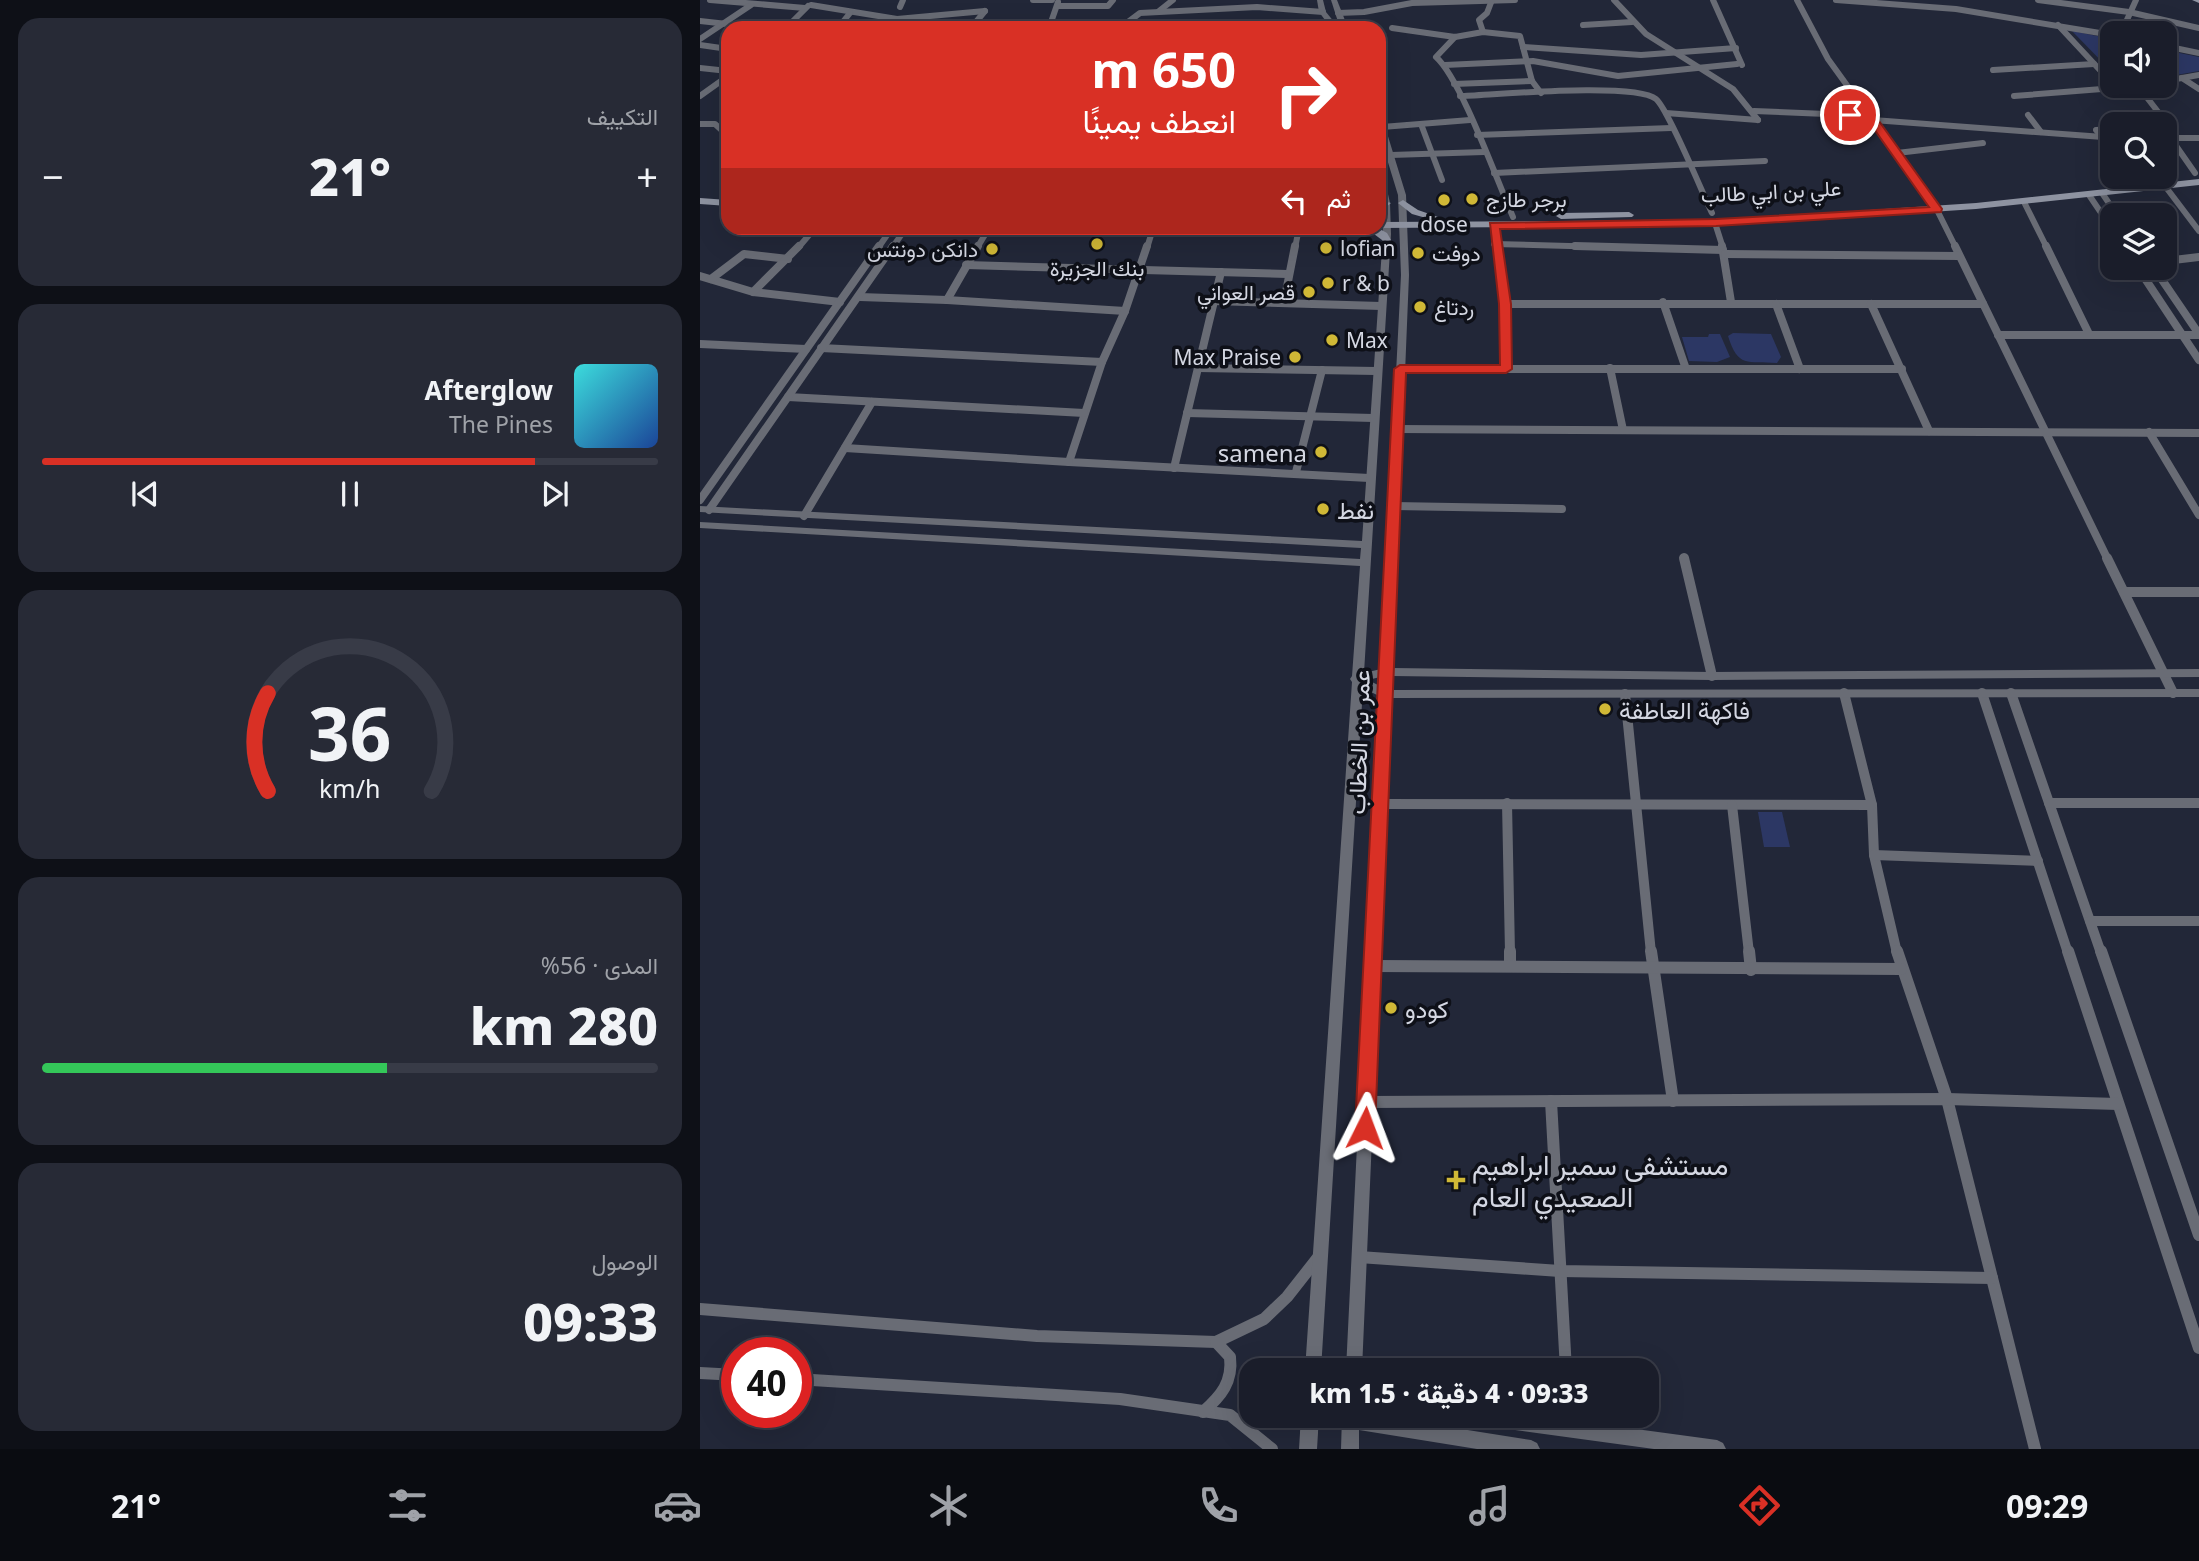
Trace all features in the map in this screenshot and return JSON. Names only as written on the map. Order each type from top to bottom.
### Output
[{"type":"main road","name":"علي بن ابي طالب","points":[[2177,178],[2198,176]]},
{"type":"main road","name":"علي بن ابي طالب","points":[[1935,205],[2100,184]]},
{"type":"main road","name":"علي بن ابي طالب","points":[[1386,216],[1404,215],[1433,221],[1494,226],[1714,218],[2024,202],[2121,189]]},
{"type":"main road","points":[[700,191],[721,193]]},
{"type":"main road","points":[[700,201],[721,202]]},
{"type":"main road","points":[[1404,215],[1415,212],[1433,221]]},
{"type":"main road","name":"علي بن ابي طالب","points":[[1433,221],[1513,217],[1714,218]]},
{"type":"main road","points":[[1405,240],[1414,230],[1433,221]]},
{"type":"main road","points":[[1384,235],[1386,240]]},
{"type":"street","points":[[710,0],[751,5],[842,7],[850,13],[889,21]]},
{"type":"street","points":[[793,21],[819,0]]},
{"type":"street","points":[[1030,7],[1034,0],[1052,0]]},
{"type":"street","points":[[1052,21],[1058,3],[1108,6],[1113,0]]},
{"type":"street","points":[[1159,11],[1172,0]]},
{"type":"street","points":[[1320,0],[1323,12],[1330,21]]},
{"type":"street","points":[[1334,0],[1342,21]]},
{"type":"street","points":[[1339,13],[1364,12],[1412,1],[1515,0]]},
{"type":"street","points":[[1614,0],[1632,22],[1725,85],[1754,111],[1758,120],[1667,113]]},
{"type":"street","points":[[1445,65],[1529,62],[1618,76],[1739,64],[1736,48],[1713,0]]},
{"type":"street","points":[[1797,0],[1828,60],[1935,205],[2173,693]]},
{"type":"street","points":[[1836,0],[1956,9],[2100,33]]},
{"type":"street","points":[[1955,0],[1956,9]]},
{"type":"street","points":[[2038,0],[2129,12],[2199,28]]},
{"type":"street","points":[[2126,21],[2136,0]]},
{"type":"street","points":[[1483,32],[1479,20],[1487,13],[1492,1]]},
{"type":"street","points":[[727,21],[751,5]]},
{"type":"street","points":[[1129,21],[1140,13],[1159,11],[1257,7],[1323,12]]},
{"type":"street","points":[[1232,10],[1235,21]]},
{"type":"street","points":[[913,21],[985,11],[977,21]]},
{"type":"street","points":[[842,21],[850,13]]},
{"type":"street","points":[[700,21],[721,24]]},
{"type":"street","points":[[1583,26],[1632,22]]},
{"type":"street","points":[[2057,24],[2100,70]]},
{"type":"street","points":[[700,39],[721,25]]},
{"type":"street","points":[[1392,28],[1455,37],[1483,32],[1520,36],[1532,81],[1541,93]]},
{"type":"street","points":[[1455,37],[1436,57],[1445,65],[1460,96],[1513,217]]},
{"type":"street","points":[[700,45],[721,48]]},
{"type":"street","points":[[1523,47],[1634,55],[1736,48]]},
{"type":"street","points":[[2177,48],[2199,53]]},
{"type":"street","points":[[1634,55],[1639,74]]},
{"type":"street","points":[[1993,70],[2094,64]]},
{"type":"street","points":[[700,68],[721,72]]},
{"type":"street","points":[[2177,79],[2199,75]]},
{"type":"street","points":[[1618,76],[1619,90]]},
{"type":"street","points":[[2182,78],[2199,89]]},
{"type":"street","points":[[700,96],[721,80]]},
{"type":"street","points":[[1454,84],[1532,81]]},
{"type":"street","points":[[2041,132],[2014,96],[2100,87]]},
{"type":"street","points":[[1460,96],[1619,90],[1654,97],[1667,113],[1671,128],[1714,218],[1724,252],[1731,302]]},
{"type":"street","points":[[1754,111],[1850,115],[1873,120],[2100,137]]},
{"type":"street","points":[[1386,124],[1470,120]]},
{"type":"street","points":[[700,124],[715,124],[721,130]]},
{"type":"street","points":[[1421,124],[1442,180]]},
{"type":"street","points":[[1477,135],[1671,128]]},
{"type":"street","points":[[2177,138],[2199,138]]},
{"type":"street","name":"عمر بن الخطاب","points":[[1355,1358],[1405,240],[1404,215],[1386,141]]},
{"type":"street","points":[[1897,153],[1983,143]]},
{"type":"street","points":[[2177,148],[2181,158],[2198,176]]},
{"type":"street","points":[[1391,156],[1432,152],[1484,152]]},
{"type":"street","points":[[1494,173],[1765,161]]},
{"type":"street","points":[[2171,189],[2195,220],[2199,231]]},
{"type":"street","points":[[2102,193],[2109,203]]},
{"type":"street","points":[[2089,195],[2100,211]]},
{"type":"street","points":[[2024,202],[2088,334]]},
{"type":"street","points":[[1494,226],[1494,244],[1505,304],[1506,369]]},
{"type":"street","points":[[753,292],[788,260],[809,235]]},
{"type":"street","points":[[700,500],[887,235]]},
{"type":"street","points":[[705,510],[860,297],[901,235]]},
{"type":"street","points":[[947,300],[985,235]]},
{"type":"street","points":[[1069,462],[1102,362],[1140,271],[1149,235]]},
{"type":"street","points":[[1284,303],[1287,274],[1297,235]]},
{"type":"street","name":"عمر بن الخطاب","points":[[1314,1358],[1385,235]]},
{"type":"street","points":[[1494,244],[1959,256]]},
{"type":"street","points":[[711,279],[744,254],[788,260]]},
{"type":"street","points":[[2177,260],[2199,257]]},
{"type":"street","points":[[966,265],[1287,274]]},
{"type":"street","points":[[1174,468],[1221,272]]},
{"type":"street","points":[[700,276],[753,292],[840,302]]},
{"type":"street","points":[[2146,280],[2199,360]]},
{"type":"street","points":[[2162,280],[2199,334]]},
{"type":"street","points":[[860,297],[1125,311]]},
{"type":"street","points":[[1213,301],[1381,306]]},
{"type":"street","points":[[1663,302],[1686,369]]},
{"type":"street","points":[[1505,304],[1983,304]]},
{"type":"street","points":[[1776,304],[1800,369]]},
{"type":"street","points":[[1871,304],[1929,431]]},
{"type":"street","points":[[1998,335],[2199,334]]},
{"type":"street","points":[[700,344],[806,349]]},
{"type":"street","points":[[821,348],[1102,362]]},
{"type":"street","points":[[1198,368],[1376,371]]},
{"type":"street","points":[[1610,368],[1623,430]]},
{"type":"street","points":[[1400,369],[1902,369]]},
{"type":"street","points":[[1296,472],[1322,370]]},
{"type":"street","points":[[788,397],[1084,413]]},
{"type":"street","points":[[804,516],[872,402]]},
{"type":"street","points":[[1187,414],[1373,418]]},
{"type":"street","points":[[1398,429],[2199,433]]},
{"type":"street","points":[[2149,432],[2199,515]]},
{"type":"street","points":[[845,448],[1369,478]]},
{"type":"street","points":[[1394,506],[1562,509]]},
{"type":"street","points":[[705,510],[1365,545]]},
{"type":"street","points":[[700,525],[1364,563]]},
{"type":"street","points":[[1684,558],[1712,676]]},
{"type":"street","points":[[2124,592],[2199,592]]},
{"type":"street","points":[[1356,679],[1386,672],[1712,676],[2199,673]]},
{"type":"street","points":[[1356,679],[1385,694],[2199,693]]},
{"type":"street","points":[[1844,693],[1872,805],[1874,855],[1901,969],[1947,1099],[2035,1449]]},
{"type":"street","points":[[1982,693],[2118,1104],[2195,1324],[2199,1348]]},
{"type":"street","points":[[2011,693],[2199,1235]]},
{"type":"street","points":[[1625,694],[1653,969],[1673,1101]]},
{"type":"street","points":[[1507,803],[1510,966]]},
{"type":"street","points":[[2049,803],[2199,803]]},
{"type":"street","points":[[1380,804],[1872,805]]},
{"type":"street","points":[[1732,805],[1751,970]]},
{"type":"street","points":[[1874,855],[2038,861]]},
{"type":"street","points":[[2090,921],[2199,921]]},
{"type":"street","points":[[1373,967],[1901,969]]},
{"type":"street","points":[[1366,1102],[1947,1099],[2118,1104]]},
{"type":"street","points":[[1550,1101],[1565,1358]]},
{"type":"street","points":[[700,1309],[1037,1336],[1216,1342],[1241,1335],[1270,1317],[1320,1255]]},
{"type":"street","points":[[1359,1257],[1560,1271],[1992,1278]]},
{"type":"street","points":[[1203,1412],[1224,1392],[1231,1379],[1230,1357],[1216,1342]]},
{"type":"street","points":[[700,1373],[721,1374]]},
{"type":"street","points":[[812,1380],[1119,1399],[1230,1416],[1245,1423],[1272,1449]]},
{"type":"street","points":[[1308,1449],[1309,1428]]},
{"type":"street","points":[[1350,1449],[1351,1428]]},
{"type":"street","points":[[1409,1428],[1531,1449]]},
{"type":"street","points":[[1601,1428],[1717,1449]]},
{"type":"shaded area","points":[[2072,31],[2100,37],[2100,60]]},
{"type":"shaded area","points":[[2177,52],[2199,57],[2199,71],[2177,75]]},
{"type":"shaded area","points":[[1733,333],[1771,334],[1781,357],[1777,363],[1745,361],[1732,346],[1728,336]]},
{"type":"shaded area","points":[[1709,334],[1720,334],[1730,357],[1717,362],[1689,361],[1682,337],[1708,337]]},
{"type":"shaded area","points":[[1758,812],[1782,812],[1790,847],[1764,847]]},
{"type":"place","name":"برجر طازج","points":[[1472,199]]},
{"type":"place","name":"dose","points":[[1444,200]]},
{"type":"place","name":"بنك الجزيرة","points":[[1097,244]]},
{"type":"place","name":"lofian","points":[[1326,248]]},
{"type":"place","name":"دانكن دونتس","points":[[992,249]]},
{"type":"place","name":"دوفت","points":[[1418,253]]},
{"type":"place","name":"r & b","points":[[1328,283]]},
{"type":"place","name":"قصر العواني","points":[[1309,292]]},
{"type":"place","name":"ردتاغ","points":[[1420,307]]},
{"type":"place","name":"Max","points":[[1332,340]]},
{"type":"place","name":"Max Praise","points":[[1295,357]]},
{"type":"place","name":"samena","points":[[1321,452]]},
{"type":"place","name":"نفط","points":[[1323,509]]},
{"type":"place","name":"فاكهة العاطفة","points":[[1605,709]]},
{"type":"place","name":"كودو","points":[[1391,1008]]},
{"type":"place","name":"مستشفى سمير ابراهيم الصعيدي العام","points":[[1456,1180]]},
{"type":"route","points":[[1365,1128],[1400,369],[1506,369],[1505,304],[1494,244],[1494,226],[1716,223],[1937,209],[1873,120],[1850,115]]}]
